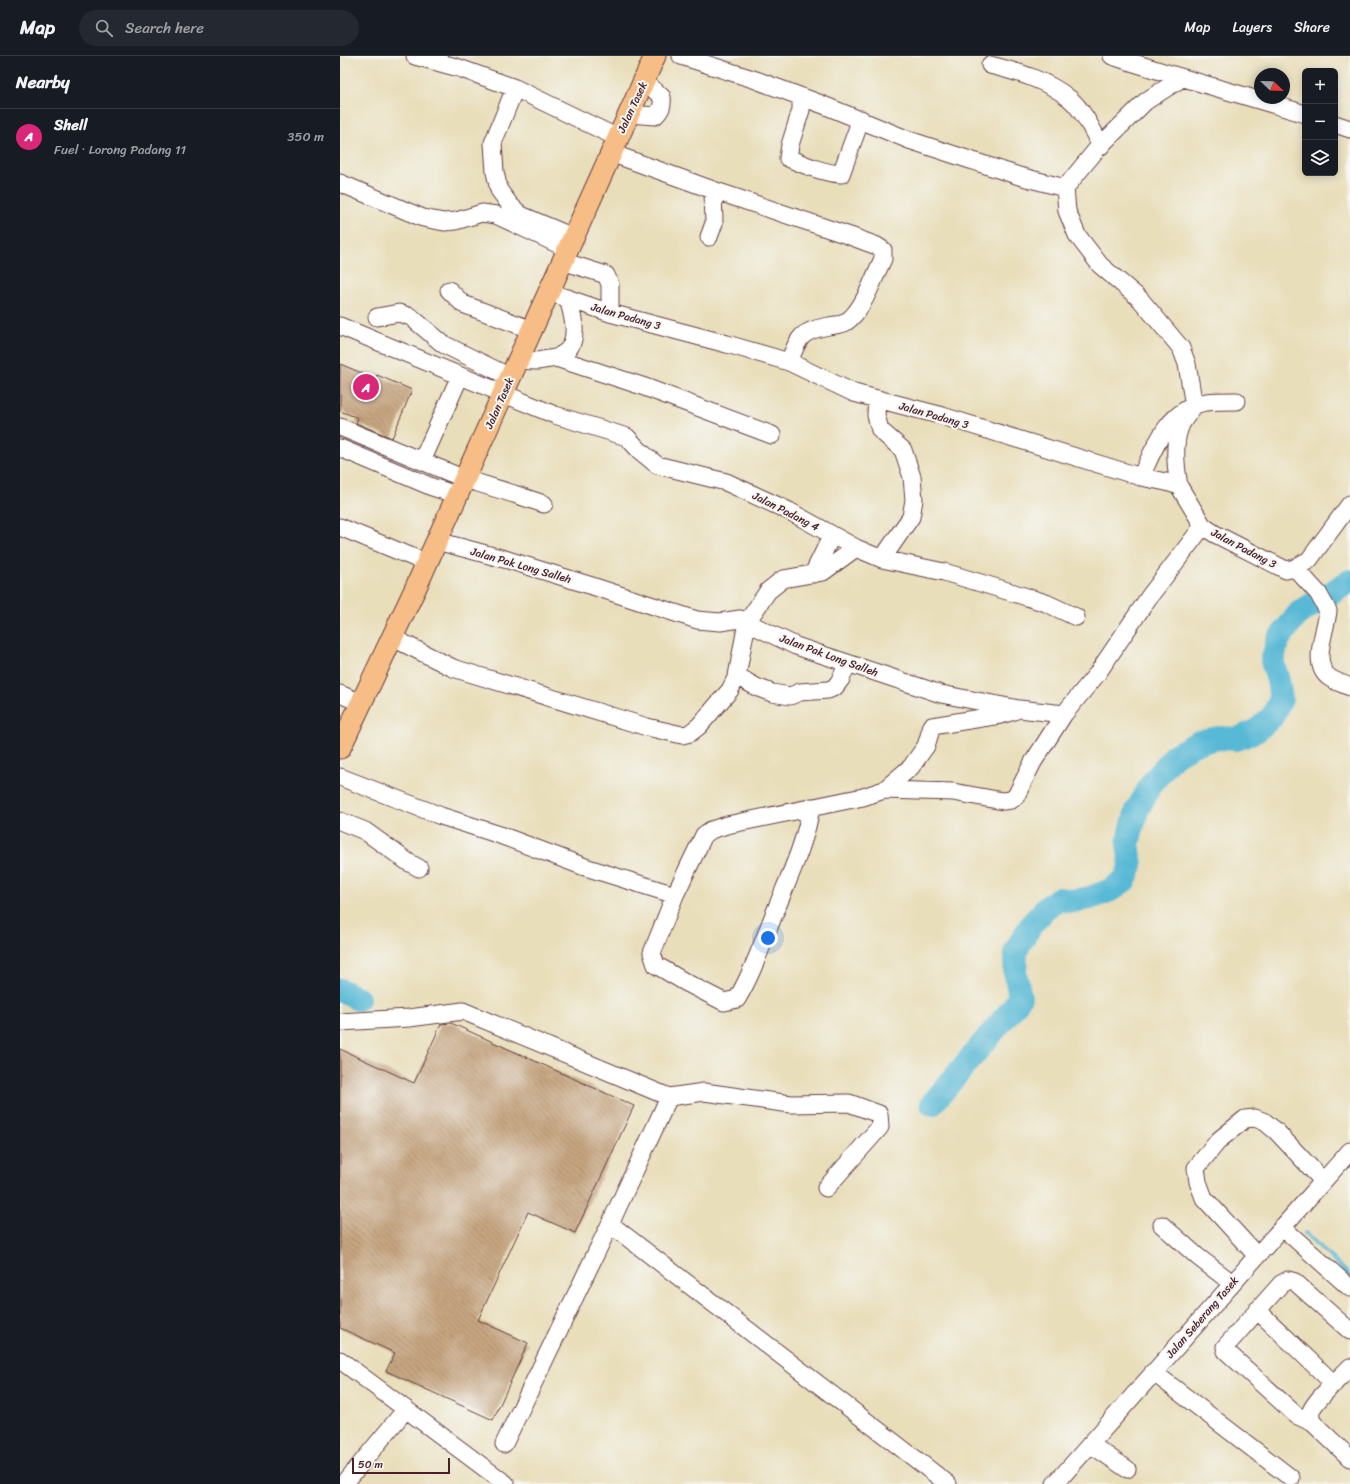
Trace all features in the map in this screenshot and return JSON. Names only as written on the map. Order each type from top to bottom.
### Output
[{"type":"main road","name":"Jalan Tasek","points":[[340,748],[393,638],[532,330],[558,295],[568,249],[655,56]]},
{"type":"street","points":[[415,56],[436,58],[515,88],[614,145],[713,190],[850,236],[877,246],[883,250],[883,259],[860,308],[846,322],[825,326],[807,332],[798,340],[789,362]]},
{"type":"street","points":[[681,56],[801,96],[916,142],[1019,176],[1065,188]]},
{"type":"street","points":[[1112,56],[1302,113]]},
{"type":"street","points":[[990,64],[1018,72],[1046,83],[1071,100],[1088,122],[1101,146]]},
{"type":"street","points":[[1179,486],[1176,468],[1176,447],[1180,426],[1194,406],[1187,364],[1181,348],[1140,299],[1100,265],[1077,235],[1068,211],[1065,188],[1101,146],[1146,101],[1182,78]]},
{"type":"street","points":[[629,114],[655,116],[660,111],[663,104],[662,96],[644,81]]},
{"type":"street","points":[[515,88],[493,143],[495,172],[500,190],[510,205],[521,215],[606,275],[610,284],[610,313]]},
{"type":"street","points":[[801,96],[802,110],[790,145],[788,158],[810,167],[832,174],[841,174],[862,120]]},
{"type":"street","points":[[1338,125],[1350,129]]},
{"type":"street","points":[[340,183],[423,218],[444,222],[456,221],[482,213],[496,215],[568,249]]},
{"type":"street","points":[[709,237],[714,223],[713,190]]},
{"type":"street","points":[[449,290],[463,304],[532,330]]},
{"type":"street","points":[[340,326],[460,376],[510,377],[537,361],[556,358],[568,350],[574,337],[574,321],[558,295]]},
{"type":"street","name":"Jalan Padang 3","points":[[558,295],[610,313],[740,347],[789,362],[854,393],[939,415],[1141,477],[1179,486],[1203,526],[1215,534],[1286,570],[1295,568]]},
{"type":"street","points":[[377,317],[399,313],[411,317],[442,344],[510,377]]},
{"type":"street","points":[[556,358],[642,386],[772,435]]},
{"type":"street","points":[[422,461],[460,376]]},
{"type":"street","name":"Jalan Padang 4","points":[[510,377],[555,415],[627,437],[640,451],[657,465],[726,482],[789,511],[856,548],[882,559],[944,572],[1046,603],[1076,617]]},
{"type":"street","points":[[878,399],[876,415],[880,430],[903,450],[912,477],[914,500],[910,517],[882,559]]},
{"type":"street","points":[[1141,477],[1162,432],[1175,416],[1194,406],[1206,402],[1237,401]]},
{"type":"street","points":[[340,427],[422,461],[461,487]]},
{"type":"street","points":[[340,448],[432,486],[461,487],[514,494],[544,504]]},
{"type":"street","points":[[340,460],[370,460]]},
{"type":"street","points":[[1350,504],[1309,560],[1295,568],[1318,593],[1328,611],[1327,624],[1322,640],[1319,661],[1322,671],[1330,678],[1350,688]]},
{"type":"street","points":[[811,807],[809,819],[798,854],[757,956],[737,1000],[724,1002],[656,965],[652,953],[675,895],[700,841],[704,835],[711,830],[727,825],[811,807],[863,797],[884,790],[953,792],[1003,802],[1011,800],[1016,796],[1033,762],[1064,714],[1097,674],[1149,597],[1203,526]]},
{"type":"street","points":[[340,527],[427,563]]},
{"type":"street","points":[[812,574],[832,535]]},
{"type":"street","name":"Jalan Pak Long Salleh","points":[[437,541],[508,560],[697,620],[720,622],[740,619],[796,646],[941,694],[1019,709],[1064,714]]},
{"type":"street","points":[[393,638],[453,668],[647,727],[682,735],[690,733],[699,726],[730,690],[737,676],[748,622],[768,591],[783,579],[823,572],[856,548]]},
{"type":"street","points":[[737,676],[756,687],[772,693],[790,696],[800,692],[828,690],[835,687],[841,679],[847,664]]},
{"type":"street","points":[[340,694],[361,703]]},
{"type":"street","points":[[884,790],[911,767],[926,746],[932,726],[1000,715],[1019,709]]},
{"type":"street","points":[[340,777],[441,816],[500,835],[585,867],[675,895]]},
{"type":"street","points":[[340,821],[365,831],[408,862],[420,868]]},
{"type":"street","points":[[340,1022],[409,1018],[463,1011],[669,1097],[704,1092],[791,1104],[849,1103],[879,1114],[880,1128],[826,1188]]},
{"type":"street","points":[[504,1444],[610,1224],[669,1097]]},
{"type":"street","points":[[1257,1256],[1204,1198],[1198,1182],[1196,1168],[1219,1140],[1245,1119],[1255,1118],[1265,1122],[1277,1132],[1323,1181]]},
{"type":"street","name":"Jalan Seberang Tasek","points":[[1055,1484],[1350,1151]]},
{"type":"street","points":[[610,1224],[948,1484]]},
{"type":"street","points":[[1162,1225],[1198,1257],[1232,1283]]},
{"type":"street","points":[[1282,1227],[1350,1288]]},
{"type":"street","points":[[1347,1449],[1313,1423],[1296,1416],[1226,1351],[1226,1347],[1227,1343],[1281,1284],[1288,1280],[1295,1282],[1350,1331]]},
{"type":"street","points":[[1257,1310],[1334,1384]]},
{"type":"street","points":[[340,1360],[506,1484]]},
{"type":"street","points":[[1313,1423],[1310,1418],[1311,1411],[1315,1403],[1350,1367]]},
{"type":"street","points":[[1153,1372],[1291,1478]]},
{"type":"street","points":[[344,1484],[406,1409]]},
{"type":"street","points":[[1090,1444],[1127,1469]]},
{"type":"building","points":[[340,364],[376,379],[377,375],[412,390],[392,438],[356,423],[358,418],[340,411]]},
{"type":"building","points":[[451,1023],[634,1106],[575,1233],[528,1212],[478,1320],[528,1343],[493,1420],[386,1371],[395,1353],[340,1328],[340,1049],[414,1083],[441,1024]]},
{"type":"waterway","points":[[932,1104],[1012,1009],[1020,997],[1015,972],[1016,950],[1031,925],[1047,907],[1058,899],[1073,901],[1090,898],[1111,890],[1125,880],[1131,865],[1128,843],[1137,810],[1152,783],[1175,755],[1197,743],[1218,738],[1237,739],[1256,731],[1272,717],[1281,699],[1278,680],[1272,661],[1278,640],[1299,613],[1350,581]]},
{"type":"waterway","points":[[340,990],[358,999]]},
{"type":"waterway","points":[[1305,1233],[1350,1276]]},
{"type":"place","name":"Shell","points":[[366,387]]}]
